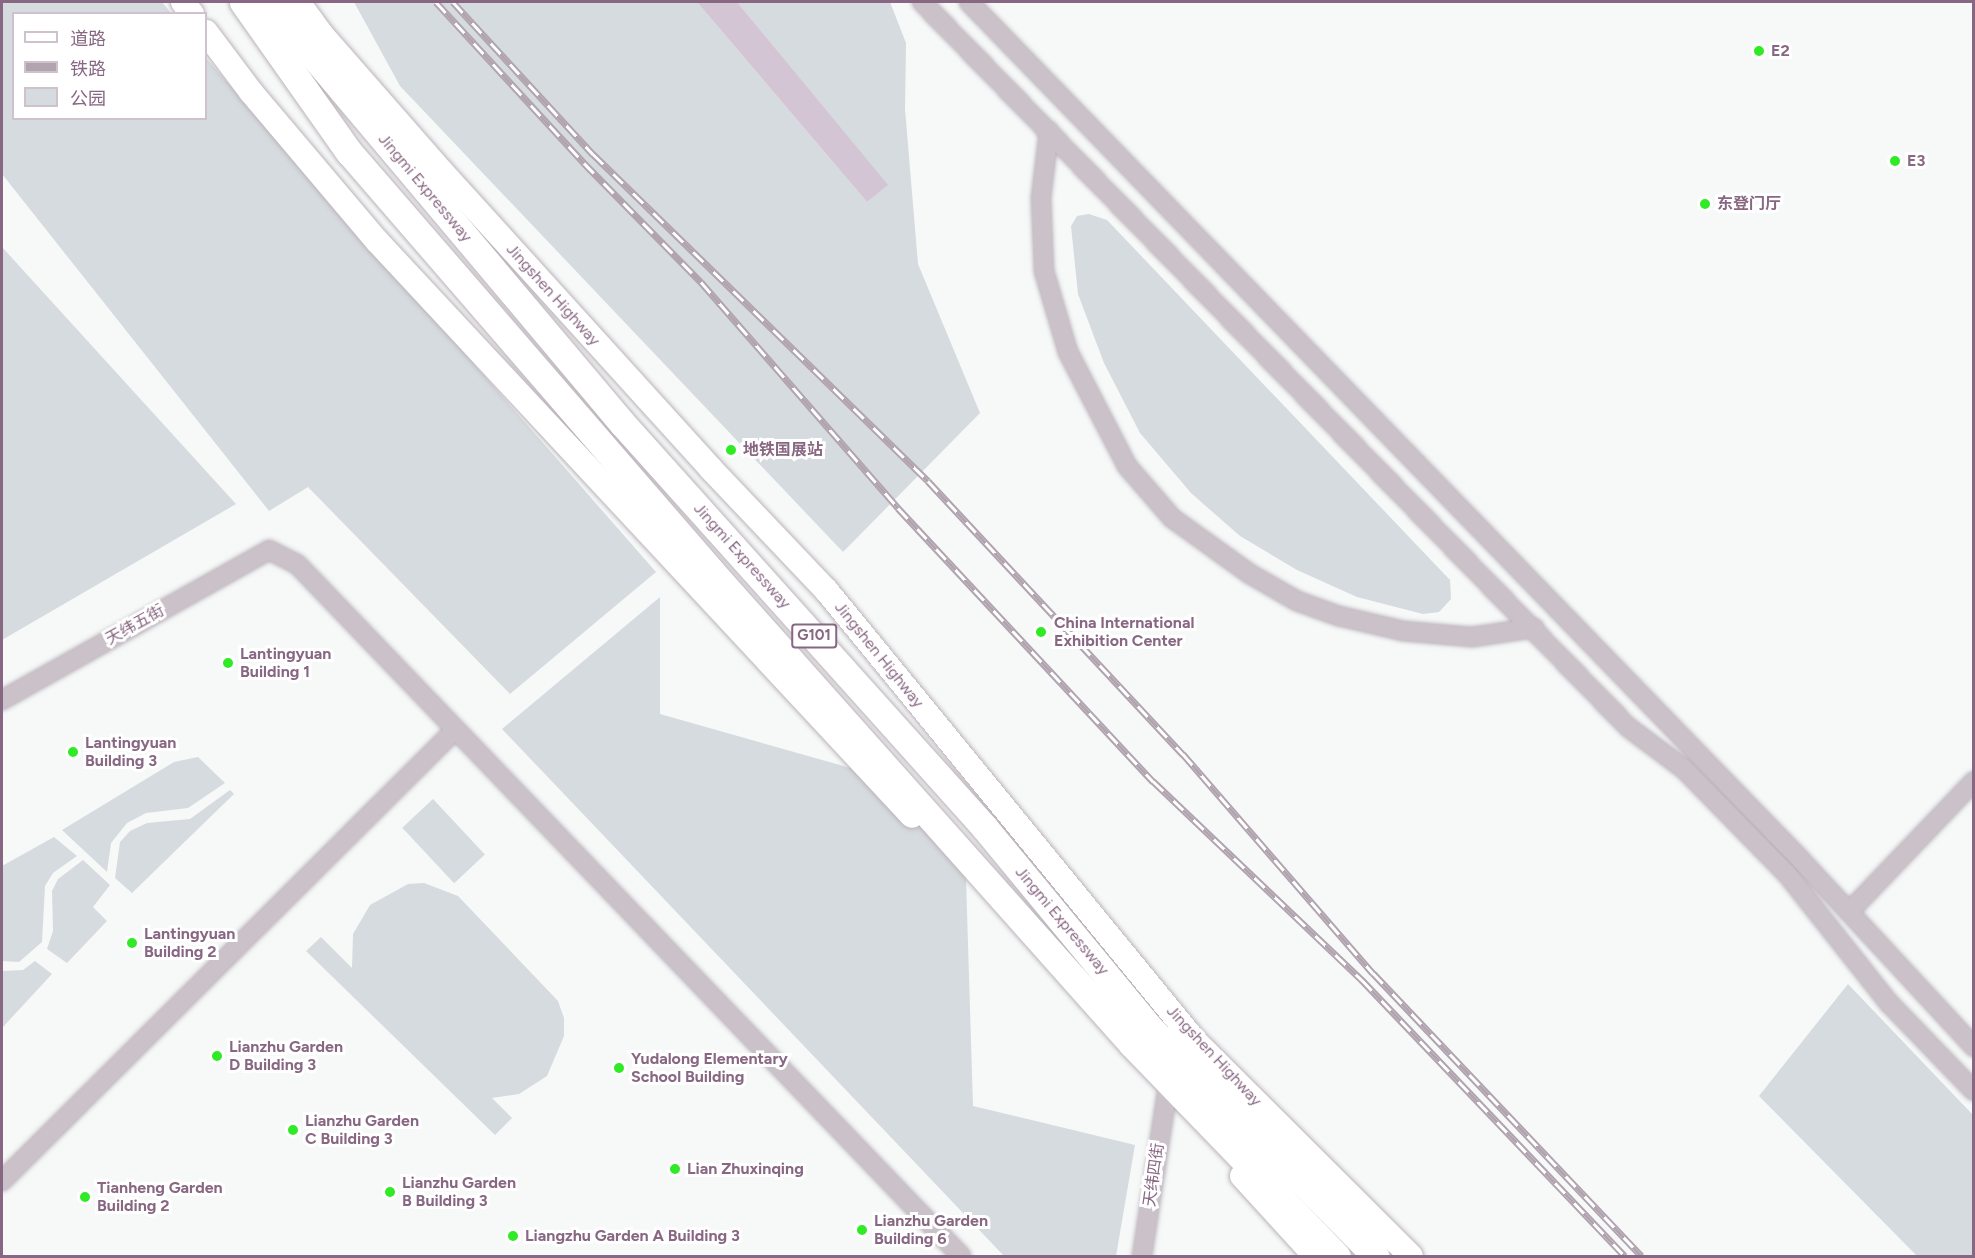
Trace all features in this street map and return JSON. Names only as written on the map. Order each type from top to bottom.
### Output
[{"type":"highway","name":"Jingmi Expressway","points":[[243,2],[349,152],[711,572],[1132,1044],[1337,1257]]},
{"type":"highway","name":"Jingmi Expressway","points":[[268,2],[622,423],[985,828],[1149,1027],[1376,1257]]},
{"type":"main road","name":"Jingshen Highway","points":[[297,2],[442,172],[711,469],[826,590],[1194,1040],[1411,1257]]},
{"type":"main road","points":[[207,33],[251,92],[376,241],[1167,1093],[1315,1257]]},
{"type":"street","points":[[922,2],[1628,727],[1684,769],[1787,874],[1889,1003],[1974,1091]]},
{"type":"street","points":[[969,2],[1849,912],[1974,1047]]},
{"type":"street","points":[[1049,131],[1041,198],[1044,272],[1068,352],[1127,466],[1172,518],[1250,574],[1298,601],[1339,616],[1403,631],[1472,638],[1534,628]]},
{"type":"street","name":"天纬五街","points":[[2,700],[269,550],[297,564],[454,731]]},
{"type":"street","points":[[2,1181],[454,731],[961,1257]]},
{"type":"street","points":[[1849,912],[1974,781]]},
{"type":"street","name":"天纬四街","points":[[1142,1257],[1167,1093]]},
{"type":"green space","points":[[2,2],[162,2],[170,12],[12,12],[12,120],[207,120],[207,59],[656,572],[510,694],[308,487],[269,511],[2,174]]},
{"type":"green space","points":[[354,2],[697,2],[867,202],[887,185],[737,2],[890,2],[906,43],[905,109],[918,264],[980,413],[843,552],[400,86]]},
{"type":"green space","points":[[1089,214],[1107,220],[1450,580],[1451,599],[1439,612],[1423,614],[1357,597],[1297,570],[1240,536],[1191,493],[1140,433],[1104,363],[1078,294],[1071,226],[1077,216]]},
{"type":"green space","points":[[2,247],[236,504],[2,640]]},
{"type":"green space","points":[[660,597],[660,714],[907,784],[965,846],[973,1106],[1135,1145],[1116,1256],[1004,1256],[502,729]]},
{"type":"green space","points":[[198,757],[225,783],[188,808],[146,813],[127,823],[111,843],[107,872],[62,830],[174,762]]},
{"type":"green space","points":[[230,790],[234,794],[132,893],[115,878],[120,842],[130,831],[147,823],[190,819]]},
{"type":"green space","points":[[433,799],[485,855],[454,883],[402,828]]},
{"type":"green space","points":[[54,837],[77,856],[53,873],[45,886],[42,942],[19,962],[2,961],[2,866]]},
{"type":"green space","points":[[83,860],[110,885],[93,907],[107,921],[67,963],[47,949],[53,931],[52,891],[58,879]]},
{"type":"green space","points":[[424,883],[458,896],[558,1001],[564,1018],[564,1036],[547,1076],[519,1094],[492,1098],[512,1118],[495,1135],[306,951],[321,937],[352,968],[353,934],[370,905],[408,884]]},
{"type":"green space","points":[[35,961],[52,974],[2,1028],[2,971],[23,970]]},
{"type":"green space","points":[[1848,984],[1973,1115],[1973,1256],[1917,1256],[1759,1096]]},
{"type":"shaded area","points":[[697,2],[737,2],[888,185],[867,202]]},
{"type":"railway","points":[[436,2],[584,163],[701,282],[898,508],[1153,781],[1362,980],[1625,1256]]},
{"type":"railway","points":[[453,2],[593,154],[928,481],[1183,754],[1373,973],[1642,1256]]},
{"type":"place","name":"E2","points":[[1759,51]]},
{"type":"place","name":"E3","points":[[1895,161]]},
{"type":"place","name":"东登门厅","points":[[1705,204]]},
{"type":"place","name":"地铁国展站","points":[[731,450]]},
{"type":"place","name":"China International Exhibition Center","points":[[1041,632]]},
{"type":"place","name":"Lantingyuan Building 1","points":[[228,663]]},
{"type":"place","name":"Lantingyuan Building 3","points":[[73,752]]},
{"type":"place","name":"Lantingyuan Building 2","points":[[132,943]]},
{"type":"place","name":"Lianzhu Garden D Building 3","points":[[217,1056]]},
{"type":"place","name":"Yudalong Elementary School Building","points":[[619,1068]]},
{"type":"place","name":"Lianzhu Garden C Building 3","points":[[293,1130]]},
{"type":"place","name":"Lian Zhuxinqing","points":[[675,1169]]},
{"type":"place","name":"Lianzhu Garden B Building 3","points":[[390,1192]]},
{"type":"place","name":"Tianheng Garden Building 2","points":[[85,1197]]},
{"type":"place","name":"Lianzhu Garden Building 6","points":[[862,1230]]},
{"type":"place","name":"Liangzhu Garden A Building 3","points":[[513,1236]]}]
